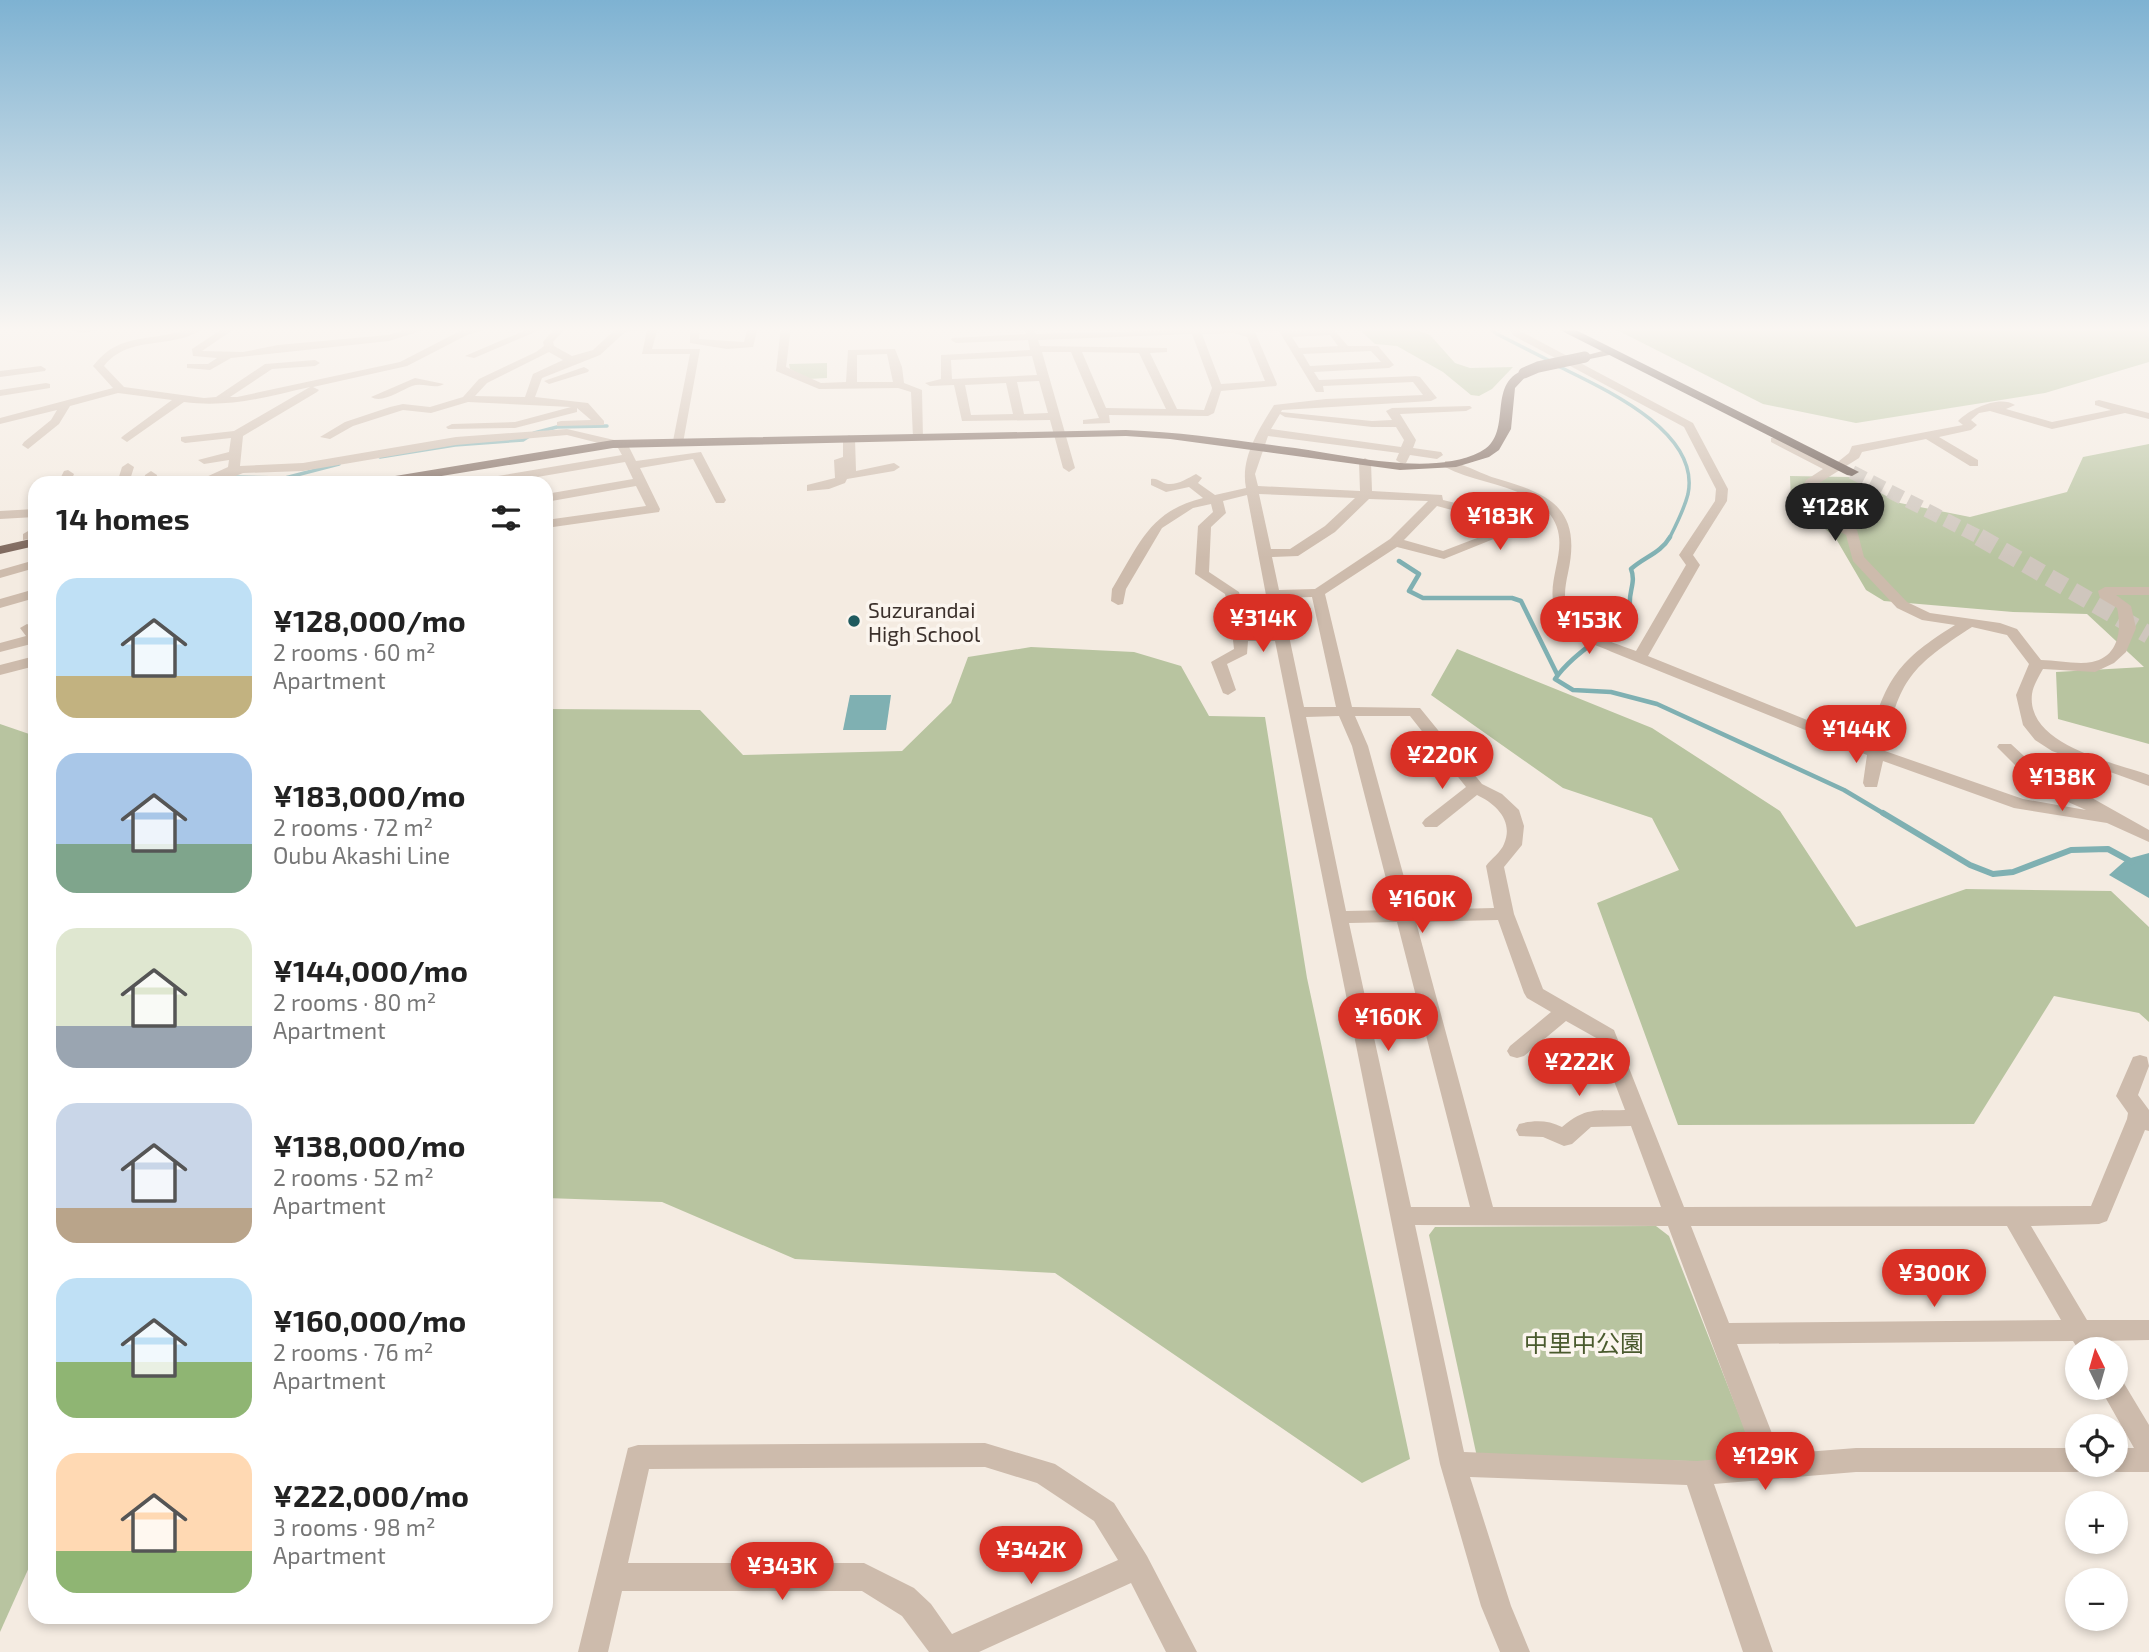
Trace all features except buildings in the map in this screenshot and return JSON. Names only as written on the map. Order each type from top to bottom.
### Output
[{"type":"highway","points":[[1714,404],[1852,472]]},
{"type":"main road","points":[[419,476],[613,444],[1060,437],[1149,433],[1261,440],[1365,462],[1400,466],[1449,464],[1480,456],[1496,447],[1503,436],[1505,404]]},
{"type":"main road","points":[[0,551],[28,538]]},
{"type":"street","points":[[0,421],[60,404]]},
{"type":"street","points":[[28,445],[55,422],[66,404]]},
{"type":"street","points":[[127,438],[173,404]]},
{"type":"street","points":[[185,439],[237,435],[289,404]]},
{"type":"street","points":[[326,437],[349,424],[394,409],[403,407],[431,410],[450,404]]},
{"type":"street","points":[[525,437],[551,425],[600,423],[584,405],[574,404]]},
{"type":"street","points":[[679,441],[686,404]]},
{"type":"street","points":[[917,404],[919,438]]},
{"type":"street","points":[[961,404],[966,419],[1054,416]]},
{"type":"street","points":[[1016,404],[1019,417]]},
{"type":"street","points":[[1051,404],[1069,468]]},
{"type":"street","points":[[1087,422],[1106,421],[1098,404]]},
{"type":"street","points":[[1169,404],[1173,412]]},
{"type":"street","points":[[1101,411],[1208,412],[1211,404]]},
{"type":"street","points":[[1306,404],[1278,407],[1261,440],[1249,474],[1338,917],[1453,1464],[1496,1606],[1515,1652]]},
{"type":"street","points":[[1640,658],[1693,565],[1686,555],[1721,501],[1722,489],[1689,425],[1650,404]]},
{"type":"street","points":[[2103,404],[2149,416]]},
{"type":"street","points":[[437,445],[455,423],[515,425],[553,417],[584,405]]},
{"type":"street","points":[[1839,466],[1855,454],[1856,449],[1967,428],[1971,425],[1965,421],[1969,414],[2009,405]]},
{"type":"street","points":[[1400,466],[1410,440],[1392,411],[1466,408]]},
{"type":"street","points":[[1991,408],[2052,426],[2124,410]]},
{"type":"street","points":[[1275,412],[1372,424],[1398,423]]},
{"type":"street","points":[[228,476],[242,469],[303,467],[456,441],[567,432],[623,446],[654,509],[553,523]]},
{"type":"street","points":[[225,476],[234,468],[237,435]]},
{"type":"street","points":[[1927,435],[1975,463]]},
{"type":"street","points":[[1782,438],[1776,440],[1832,469],[1810,482],[1806,495],[1821,515],[1852,533],[1858,558],[1902,605],[1927,617],[2012,632],[2037,664],[2095,667],[2109,660],[2119,652],[2129,628],[2124,606],[2105,595],[2105,591],[2149,591]]},
{"type":"street","points":[[845,439],[849,476],[894,467]]},
{"type":"street","points":[[811,488],[841,480],[845,439]]},
{"type":"street","points":[[1261,440],[1437,455]]},
{"type":"street","points":[[204,460],[235,455]]},
{"type":"street","points":[[529,476],[631,461],[697,455],[720,499]]},
{"type":"street","points":[[1264,554],[1293,553],[1330,529],[1366,495],[1365,462]]},
{"type":"street","points":[[1449,464],[1466,475],[1530,494],[1552,508],[1563,523],[1570,543],[1556,592],[1559,610],[1578,630],[1617,649],[1876,753],[2020,804],[2112,820]]},
{"type":"street","points":[[126,476],[128,467]]},
{"type":"street","points":[[553,497],[641,481]]},
{"type":"street","points":[[1156,482],[1166,488],[1193,481],[1219,504],[1220,513],[1205,526],[1202,574],[1232,592],[1243,637],[1240,640],[1242,651],[1219,662],[1228,690]]},
{"type":"street","points":[[1118,601],[1119,589],[1157,526],[1189,505],[1252,490],[1438,498],[1395,542],[1318,593],[1273,594]]},
{"type":"street","points":[[1395,542],[1444,555],[1494,536],[1467,510],[1434,502]]},
{"type":"street","points":[[0,515],[28,513]]},
{"type":"street","points":[[0,574],[28,566]]},
{"type":"street","points":[[1318,593],[1345,711],[1360,746],[1483,1216]]},
{"type":"street","points":[[0,604],[28,595]]},
{"type":"street","points":[[1871,783],[1876,753],[1894,687],[1917,658],[1969,623]]},
{"type":"street","points":[[0,636],[28,628]]},
{"type":"street","points":[[1243,637],[1282,636]]},
{"type":"street","points":[[0,648],[28,640]]},
{"type":"street","points":[[0,670],[28,663]]},
{"type":"street","points":[[2037,664],[2024,695],[2031,725],[2041,737],[2058,748],[2149,781]]},
{"type":"street","points":[[1297,712],[1414,710],[1476,788],[1496,798],[1510,810],[1515,826],[1513,845],[1495,866],[1505,914],[1534,993],[1607,1035],[1772,1468]]},
{"type":"street","points":[[2005,747],[2045,785],[2086,802],[2112,820],[2149,837]]},
{"type":"street","points":[[1431,823],[1476,788]]},
{"type":"street","points":[[1338,917],[1505,914]]},
{"type":"street","points":[[1517,1051],[1565,1011]]},
{"type":"street","points":[[1402,1216],[2099,1215],[2144,1121],[2127,1096],[2140,1062]]},
{"type":"street","points":[[1527,1130],[1546,1129],[1564,1138],[1586,1119],[1638,1118]]},
{"type":"street","points":[[2014,1217],[2084,1337]]},
{"type":"street","points":[[2105,1337],[2149,1330]]},
{"type":"street","points":[[1720,1334],[2065,1340]]},
{"type":"street","points":[[2120,1400],[2149,1449]]},
{"type":"street","points":[[593,1652],[638,1457],[985,1455],[1045,1473],[1104,1512],[1137,1566],[1182,1652]]},
{"type":"street","points":[[1453,1464],[1697,1473],[1856,1460],[2065,1460]]},
{"type":"street","points":[[2128,1460],[2149,1460]]},
{"type":"street","points":[[1697,1473],[1758,1652]]},
{"type":"street","points":[[611,1577],[864,1577],[899,1593],[925,1617],[946,1652],[1137,1566]]},
{"type":"green space","points":[[1763,404],[1975,404],[1856,423]]},
{"type":"green space","points":[[2149,444],[2149,744],[2058,719],[2056,672],[2144,667],[2087,614],[2013,612],[1884,601],[1866,590],[1835,537],[1791,502],[1790,476],[1849,477],[1900,503],[1970,517],[2067,492],[2083,457]]},
{"type":"green space","points":[[1031,647],[1134,652],[1181,666],[1209,716],[1265,717],[1307,978],[1410,1459],[1362,1483],[1055,1273],[795,1259],[662,1202],[553,1198],[553,709],[700,710],[743,755],[902,751],[951,703],[968,657]]},
{"type":"green space","points":[[1457,649],[1652,728],[1780,811],[1856,927],[1966,889],[2111,891],[2149,927],[2149,1022],[2139,1013],[2054,996],[1974,1124],[1678,1125],[1597,903],[1679,870],[1652,818],[1563,788],[1431,695]]},
{"type":"green space","points":[[0,724],[28,734],[28,1570],[0,1632]]},
{"type":"green space","name":"中里中公園","points":[[1656,1226],[1669,1236],[1753,1450],[1745,1462],[1477,1457],[1429,1235],[1435,1227]]},
{"type":"water","points":[[850,695],[891,695],[886,730],[843,730]]},
{"type":"water","points":[[2149,853],[2149,898],[2109,875],[2127,859]]},
{"type":"waterway","points":[[1628,404],[1664,432],[1679,451],[1688,471],[1688,494],[1670,537]]},
{"type":"waterway","points":[[380,457],[455,445],[523,440],[534,433],[557,427],[607,426]]},
{"type":"waterway","points":[[293,476],[339,464]]},
{"type":"waterway","points":[[1670,537],[1662,547],[1631,569],[1631,610],[1571,661],[1555,679],[1573,690],[1611,692],[1657,704],[1844,790],[1886,815]]},
{"type":"waterway","points":[[1399,561],[1419,574],[1409,591],[1423,598],[1512,598],[1521,601],[1557,674]]},
{"type":"waterway","points":[[1883,813],[1970,865],[1993,874],[2013,872],[2071,850],[2108,849],[2132,862]]},
{"type":"tunnel","points":[[1852,472],[1983,539]]},
{"type":"tunnel","points":[[1979,537],[2149,635]]},
{"type":"place","name":"Suzurandai High School","points":[[854,621]]}]
